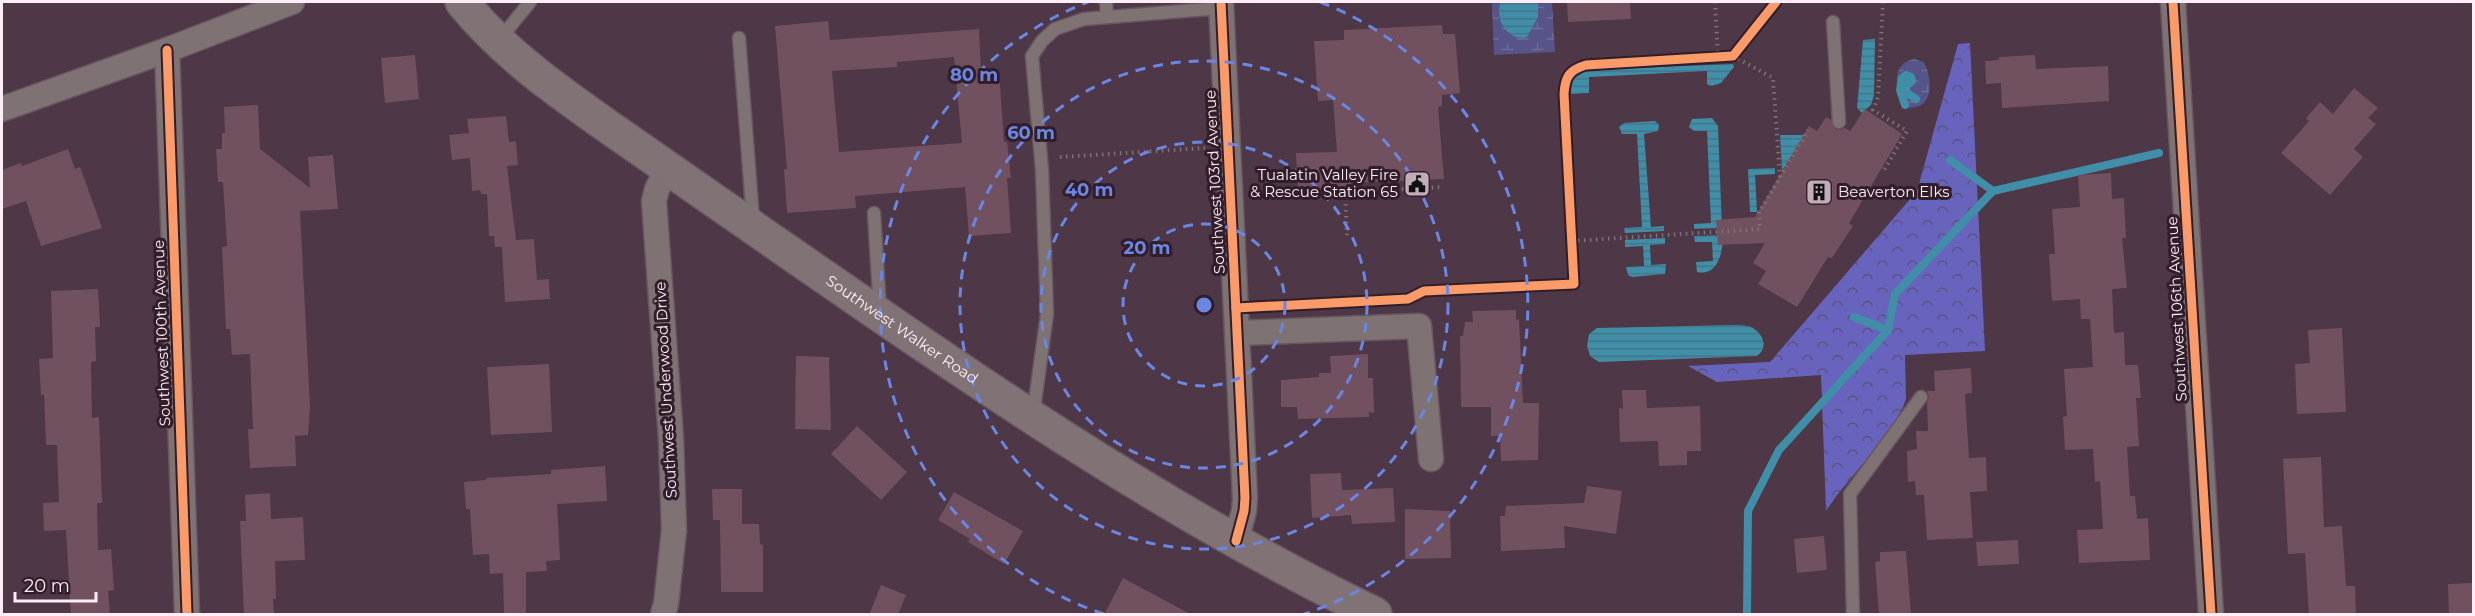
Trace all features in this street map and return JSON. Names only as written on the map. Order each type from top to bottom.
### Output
[{"type":"main road","name":"Southwest Walker Road","points":[[462,2],[480,24],[514,56],[575,103],[880,315],[1033,417],[1236,541],[1375,615]]},
{"type":"street","points":[[2,109],[292,2]]},
{"type":"street","name":"Southwest 106th Avenue","points":[[2173,2],[2211,615]]},
{"type":"street","name":"Southwest 103rd Avenue","points":[[1221,5],[1245,498],[1236,541]]},
{"type":"street","name":"Southwest 100th Avenue","points":[[167,50],[187,615]]},
{"type":"street","name":"Southwest Underwood Drive","points":[[663,615],[674,530],[671,438],[654,201],[657,189],[668,168]]},
{"type":"street","points":[[1238,333],[1419,326],[1431,459]]},
{"type":"lane","points":[[498,41],[530,2]]},
{"type":"lane","points":[[1106,2],[1107,17]]},
{"type":"lane","points":[[1033,417],[1047,314],[1041,158],[1032,56],[1042,41],[1055,29],[1084,19],[1221,5]]},
{"type":"lane","points":[[1833,22],[1839,122]]},
{"type":"lane","points":[[739,38],[754,228]]},
{"type":"lane","points":[[874,213],[880,315]]},
{"type":"lane","points":[[1853,615],[1850,494],[1921,397]]},
{"type":"path","points":[[1715,2],[1718,57]]},
{"type":"path","points":[[1883,2],[1878,90],[1873,111],[1907,131],[1883,172]]},
{"type":"path","points":[[1733,56],[1740,48]]},
{"type":"path","points":[[1706,58],[1733,56],[1773,78],[1780,178]]},
{"type":"path","points":[[1572,241],[1760,230],[1759,212],[1808,130]]},
{"type":"path","points":[[1041,158],[1228,147]]},
{"type":"path","points":[[1264,197],[1440,187]]},
{"type":"path","points":[[1345,192],[1347,235]]},
{"type":"path","points":[[1571,230],[1572,252]]},
{"type":"green space","points":[[1492,2],[1552,2],[1555,52],[1494,55]]},
{"type":"green space","points":[[1970,43],[1985,351],[1905,355],[1906,399],[1903,407],[1890,431],[1826,511],[1821,375],[1717,382],[1688,366],[1770,362],[1917,191],[1958,44]]},
{"type":"green space","points":[[1914,59],[1924,62],[1930,87],[1925,101],[1920,105],[1913,108],[1903,107],[1897,85],[1898,71],[1907,61]]},
{"type":"water","points":[[1501,2],[1538,2],[1538,17],[1527,37],[1514,36],[1504,28],[1499,15]]},
{"type":"water","points":[[1875,39],[1874,95],[1871,105],[1862,113],[1857,108],[1863,40]]},
{"type":"water","points":[[1733,64],[1734,67],[1721,83],[1711,86],[1707,84],[1707,71],[1589,77],[1589,93],[1571,94],[1574,79],[1577,74],[1585,70]]},
{"type":"water","points":[[1712,118],[1718,126],[1722,228],[1694,229],[1694,224],[1711,223],[1707,131],[1694,131],[1689,127],[1692,119]]},
{"type":"water","points":[[1655,121],[1659,125],[1658,131],[1644,134],[1651,227],[1664,226],[1664,231],[1625,233],[1624,228],[1642,227],[1637,134],[1622,134],[1619,127],[1624,123]]},
{"type":"water","points":[[1780,135],[1804,135],[1782,171]]},
{"type":"water","points":[[1775,168],[1775,174],[1755,175],[1757,212],[1750,212],[1748,169]]},
{"type":"water","points":[[1723,235],[1721,255],[1715,266],[1704,272],[1697,272],[1696,262],[1713,261],[1712,242],[1695,242],[1694,236]]},
{"type":"water","points":[[1665,238],[1665,244],[1650,245],[1651,265],[1666,264],[1665,274],[1632,277],[1628,275],[1626,267],[1644,266],[1643,246],[1625,247],[1625,240]]},
{"type":"water","points":[[1733,325],[1751,327],[1760,334],[1763,349],[1757,356],[1599,362],[1590,356],[1587,346],[1589,334],[1597,328]]},
{"type":"building","points":[[1567,2],[1630,2],[1631,19],[1568,22]]},
{"type":"building","points":[[828,21],[830,40],[979,29],[981,72],[999,71],[1004,142],[1007,142],[1011,178],[1007,178],[1011,233],[969,236],[965,187],[855,196],[856,208],[787,213],[784,169],[787,169],[775,26]],"holes":[[[954,57],[962,143],[839,152],[832,71],[897,67],[897,62]]]},
{"type":"building","points":[[1442,25],[1443,34],[1455,34],[1460,93],[1442,95],[1442,106],[1438,107],[1444,179],[1351,183],[1351,188],[1298,191],[1296,153],[1337,152],[1333,100],[1318,101],[1314,41],[1344,40],[1344,30]]},
{"type":"building","points":[[415,55],[419,99],[385,103],[381,58]]},
{"type":"building","points":[[2035,55],[2036,69],[2108,66],[2109,101],[2002,108],[2001,83],[1986,84],[1985,61],[1999,60],[1999,57]]},
{"type":"building","points":[[2354,88],[2378,108],[2368,118],[2376,124],[2354,149],[2363,157],[2330,195],[2281,153],[2309,121],[2306,118],[2320,102],[2333,114]]},
{"type":"building","points":[[258,105],[260,149],[310,188],[308,157],[333,155],[338,209],[300,211],[310,407],[308,435],[295,436],[296,466],[250,468],[248,429],[253,429],[250,354],[232,355],[230,329],[226,329],[222,247],[227,246],[223,182],[218,182],[216,149],[222,149],[222,133],[225,133],[224,107]]},
{"type":"building","name":"Beaverton Elks","points":[[1865,109],[1902,134],[1849,223],[1853,226],[1832,258],[1828,257],[1797,307],[1758,284],[1766,271],[1753,263],[1765,243],[1718,245],[1716,220],[1755,217],[1809,126],[1817,131],[1826,117],[1831,120],[1835,129],[1845,128],[1850,131]]},
{"type":"building","points":[[506,116],[509,142],[516,141],[518,165],[507,166],[516,240],[534,239],[537,280],[549,279],[550,299],[505,302],[502,247],[495,247],[494,236],[489,236],[487,194],[481,194],[480,190],[472,191],[470,158],[452,160],[449,135],[469,133],[467,119]]},
{"type":"building","points":[[68,149],[75,169],[80,167],[102,228],[41,246],[26,201],[2,209],[2,170],[21,163],[22,166]]},
{"type":"building","points":[[2111,173],[2112,199],[2124,198],[2126,238],[2122,238],[2127,288],[2112,289],[2114,333],[2124,332],[2125,365],[2138,365],[2141,398],[2136,398],[2139,446],[2127,447],[2130,496],[2135,496],[2137,519],[2148,518],[2150,560],[2079,563],[2077,530],[2103,529],[2100,481],[2095,482],[2093,449],[2065,450],[2063,417],[2067,416],[2064,369],[2093,367],[2090,319],[2081,319],[2080,299],[2052,301],[2049,254],[2055,254],[2052,209],[2080,207],[2078,175]]},
{"type":"building","points":[[98,289],[100,327],[95,327],[96,361],[91,362],[92,418],[99,417],[102,503],[97,503],[98,550],[111,549],[114,590],[108,591],[110,615],[71,615],[66,530],[44,531],[43,503],[59,502],[57,445],[46,445],[44,395],[41,395],[39,359],[53,358],[51,291]]},
{"type":"building","points":[[1516,310],[1516,320],[1519,319],[1523,403],[1539,403],[1538,460],[1501,461],[1500,436],[1491,436],[1491,407],[1461,407],[1460,336],[1463,336],[1465,322],[1473,322],[1472,311]]},
{"type":"building","points":[[2342,328],[2346,412],[2297,414],[2295,364],[2310,363],[2308,330]]},
{"type":"building","points":[[1368,354],[1368,378],[1373,378],[1374,413],[1369,412],[1369,417],[1298,419],[1297,407],[1281,407],[1281,380],[1319,377],[1319,373],[1331,373],[1330,356]]},
{"type":"building","points":[[796,356],[829,357],[831,430],[795,429]]},
{"type":"building","points":[[549,364],[552,432],[491,435],[487,367]]},
{"type":"building","points":[[1971,368],[1972,393],[1965,394],[1969,458],[1986,457],[1987,491],[1970,492],[1973,538],[1927,540],[1924,495],[1916,495],[1915,481],[1908,482],[1907,451],[1917,449],[1916,431],[1928,431],[1927,403],[1929,397],[1927,391],[1935,391],[1934,371]]},
{"type":"building","points":[[1622,390],[1646,390],[1647,408],[1700,406],[1701,451],[1687,451],[1687,465],[1659,466],[1658,441],[1620,442],[1619,408],[1623,409]]},
{"type":"building","points":[[857,426],[907,472],[881,500],[831,454]]},
{"type":"building","points":[[2321,457],[2324,527],[2342,526],[2346,586],[2355,586],[2356,615],[2309,615],[2305,553],[2288,554],[2283,459]]},
{"type":"building","points":[[605,466],[607,501],[557,504],[560,560],[546,561],[547,571],[526,572],[526,615],[504,615],[503,573],[490,574],[489,554],[473,555],[470,509],[466,509],[464,482],[486,480],[486,478],[551,474],[551,470]]},
{"type":"building","points":[[1341,473],[1342,490],[1393,488],[1395,522],[1352,524],[1351,515],[1312,518],[1310,474]]},
{"type":"building","points":[[1587,486],[1622,491],[1616,534],[1564,526],[1565,548],[1501,551],[1500,516],[1505,516],[1506,506],[1584,503]]},
{"type":"building","points":[[712,489],[742,489],[742,524],[759,524],[760,544],[763,545],[763,592],[721,592],[720,520],[713,520]]},
{"type":"building","points":[[954,492],[1023,531],[1004,564],[968,542],[970,539],[938,520]]},
{"type":"building","points":[[270,493],[271,519],[303,517],[305,560],[275,561],[274,615],[244,615],[240,521],[246,521],[245,495]]},
{"type":"building","points":[[1405,509],[1450,511],[1451,558],[1405,559]]},
{"type":"building","points":[[1824,536],[1827,570],[1797,573],[1794,539]]},
{"type":"building","points":[[2018,540],[2019,564],[1978,566],[1976,542]]},
{"type":"building","points":[[1906,551],[1911,615],[1879,615],[1875,562],[1880,561],[1880,552]]},
{"type":"building","points":[[1123,578],[1192,615],[1104,615]]},
{"type":"building","points":[[2474,583],[2474,615],[2449,615],[2448,584]]},
{"type":"building","points":[[881,585],[906,595],[898,615],[869,615]]},
{"type":"waterway","points":[[1905,105],[1900,90],[1902,78],[1906,75],[1911,77],[1912,81],[1906,86],[1906,92],[1916,99]]},
{"type":"waterway","points":[[1747,614],[1748,511],[1779,450],[1888,330],[1895,294],[1993,191],[2159,153]]},
{"type":"waterway","points":[[1950,160],[1993,191]]},
{"type":"waterway","points":[[1854,317],[1888,330]]},
{"type":"cycle path","points":[[1221,2],[1245,498],[1236,541]]},
{"type":"cycle path","points":[[1236,308],[1408,299],[1424,291],[1574,284],[1564,94],[1565,83],[1569,75],[1586,65],[1733,56],[1776,2]]},
{"type":"cycle path","points":[[2173,2],[2211,614]]},
{"type":"cycle path","points":[[167,50],[187,614]]},
{"type":"place","name":"Tualatin Valley Fire & Rescue Station 65","points":[[1417,184]]},
{"type":"place","name":"Beaverton Elks","points":[[1819,192]]}]
